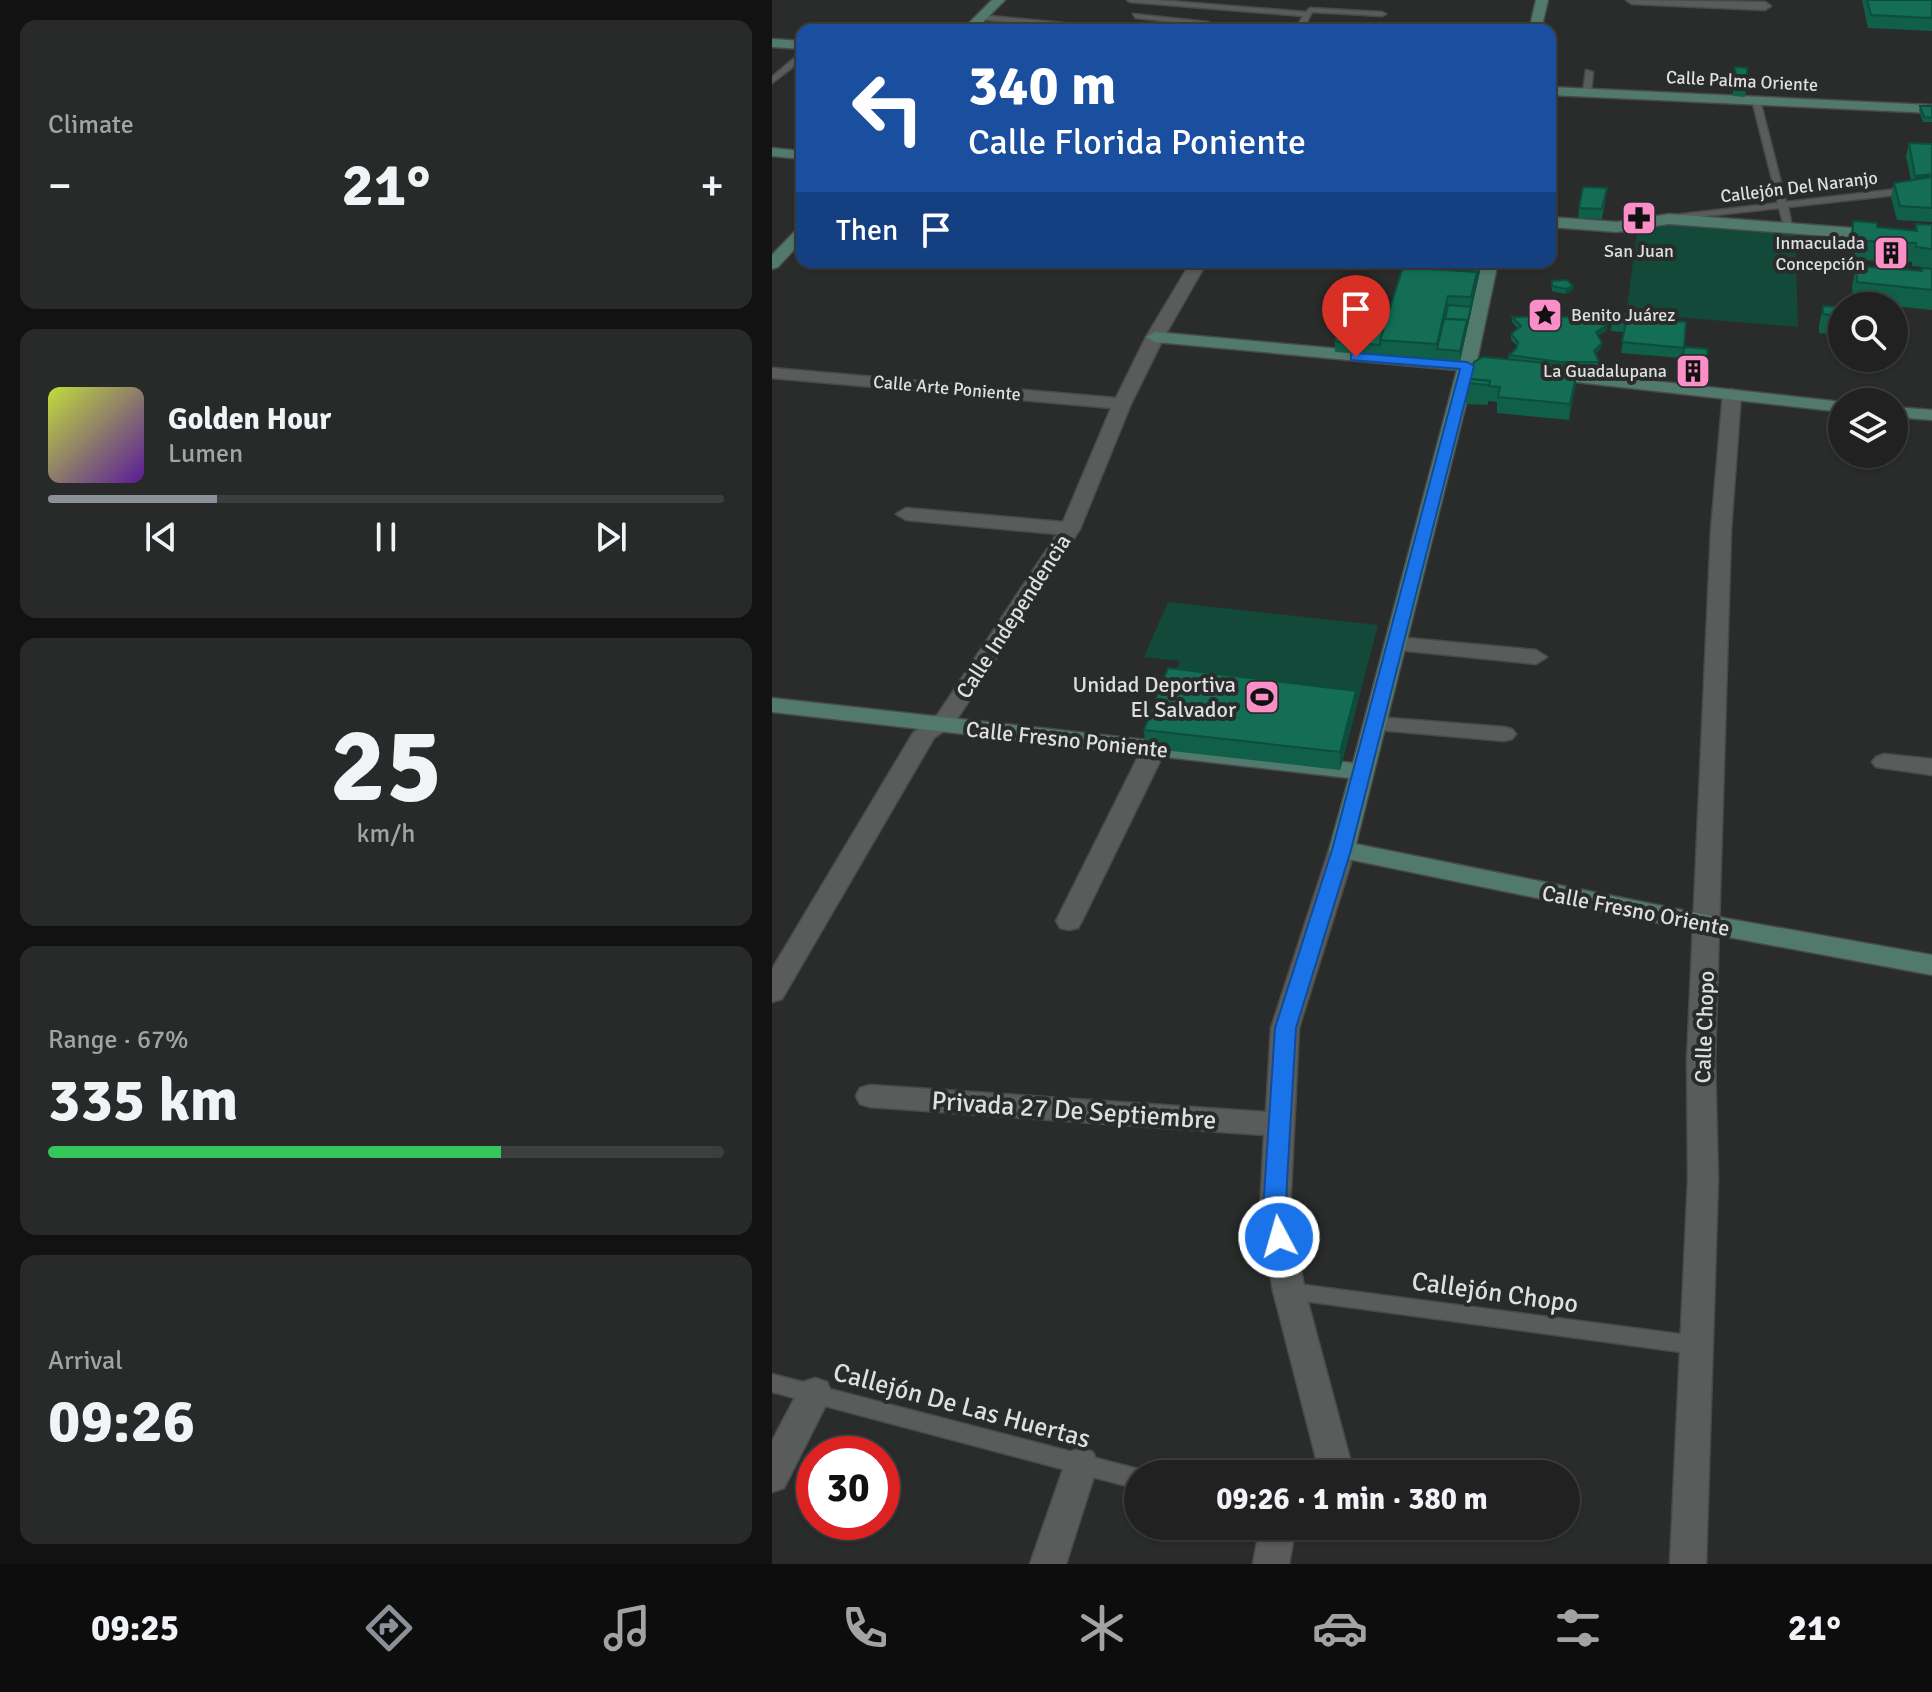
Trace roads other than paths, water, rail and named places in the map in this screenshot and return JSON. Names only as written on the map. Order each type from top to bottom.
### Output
[{"type":"street","points":[[974,24],[999,0]]},
{"type":"street","points":[[1536,24],[1542,0]]},
{"type":"street","points":[[1632,0],[1765,6]]},
{"type":"street","points":[[772,43],[796,45]]},
{"type":"street","name":"Calle Palma Oriente","points":[[1556,91],[1932,109]]},
{"type":"street","points":[[772,152],[796,154]]},
{"type":"street","points":[[1556,222],[1617,227],[1669,219],[1932,239]]},
{"type":"street","points":[[772,264],[796,238]]},
{"type":"street","name":"Calle Independencia","points":[[772,992],[925,733],[946,719],[1070,529],[1122,404],[1155,337],[1195,268]]},
{"type":"street","points":[[1333,1460],[1289,1291],[1275,1211],[1277,1124],[1285,1028],[1342,850],[1376,724],[1467,366],[1489,268]]},
{"type":"street","points":[[1155,337],[1502,369]]},
{"type":"street","points":[[1531,372],[1828,405]]},
{"type":"street","name":"Calle Arte Poniente","points":[[772,373],[1122,404]]},
{"type":"street","name":"Calle Chopo","points":[[1688,1564],[1703,1179],[1701,1060],[1721,517],[1732,394]]},
{"type":"street","points":[[1908,413],[1932,415]]},
{"type":"street","points":[[906,514],[1070,529]]},
{"type":"street","points":[[1396,644],[1536,657]]},
{"type":"street","name":"Calle Fresno Poniente","points":[[772,705],[1362,772]]},
{"type":"street","points":[[1376,724],[1504,734]]},
{"type":"street","points":[[1069,921],[1154,749]]},
{"type":"street","points":[[1884,762],[1932,767]]},
{"type":"street","name":"Calle Fresno Oriente","points":[[1342,850],[1707,924],[1932,965]]},
{"type":"street","name":"Privada 27 De Septiembre","points":[[870,1096],[1277,1124]]},
{"type":"street","points":[[772,1476],[815,1393]]},
{"type":"street","points":[[1048,1564],[1081,1464]]},
{"type":"street","points":[[1271,1564],[1275,1540]]},
{"type":"lane","points":[[1130,0],[1308,14]]},
{"type":"lane","points":[[1533,0],[1542,0]]},
{"type":"lane","points":[[1170,24],[1184,6]]},
{"type":"lane","points":[[1302,24],[1310,10],[1382,14]]},
{"type":"lane","points":[[1136,16],[1208,24]]},
{"type":"lane","points":[[980,17],[1053,24]]},
{"type":"lane","points":[[772,81],[796,61]]},
{"type":"lane","points":[[1587,92],[1589,72]]},
{"type":"lane","points":[[1756,100],[1788,226]]},
{"type":"lane","name":"Callejón Del Naranjo","points":[[1669,219],[1932,188]]},
{"type":"lane","name":"Callejón Chopo","points":[[1289,1291],[1695,1345]]},
{"type":"lane","name":"Callejón De Las Huertas","points":[[772,1383],[1124,1475]]},
{"type":"place","name":"San Juan","points":[[1639,218]]},
{"type":"place","name":"Inmaculada Concepción","points":[[1891,253]]},
{"type":"place","name":"Benito Juárez","points":[[1545,315]]},
{"type":"place","name":"La Guadalupana","points":[[1693,371]]},
{"type":"place","name":"Unidad Deportiva El Salvador","points":[[1262,697]]}]
